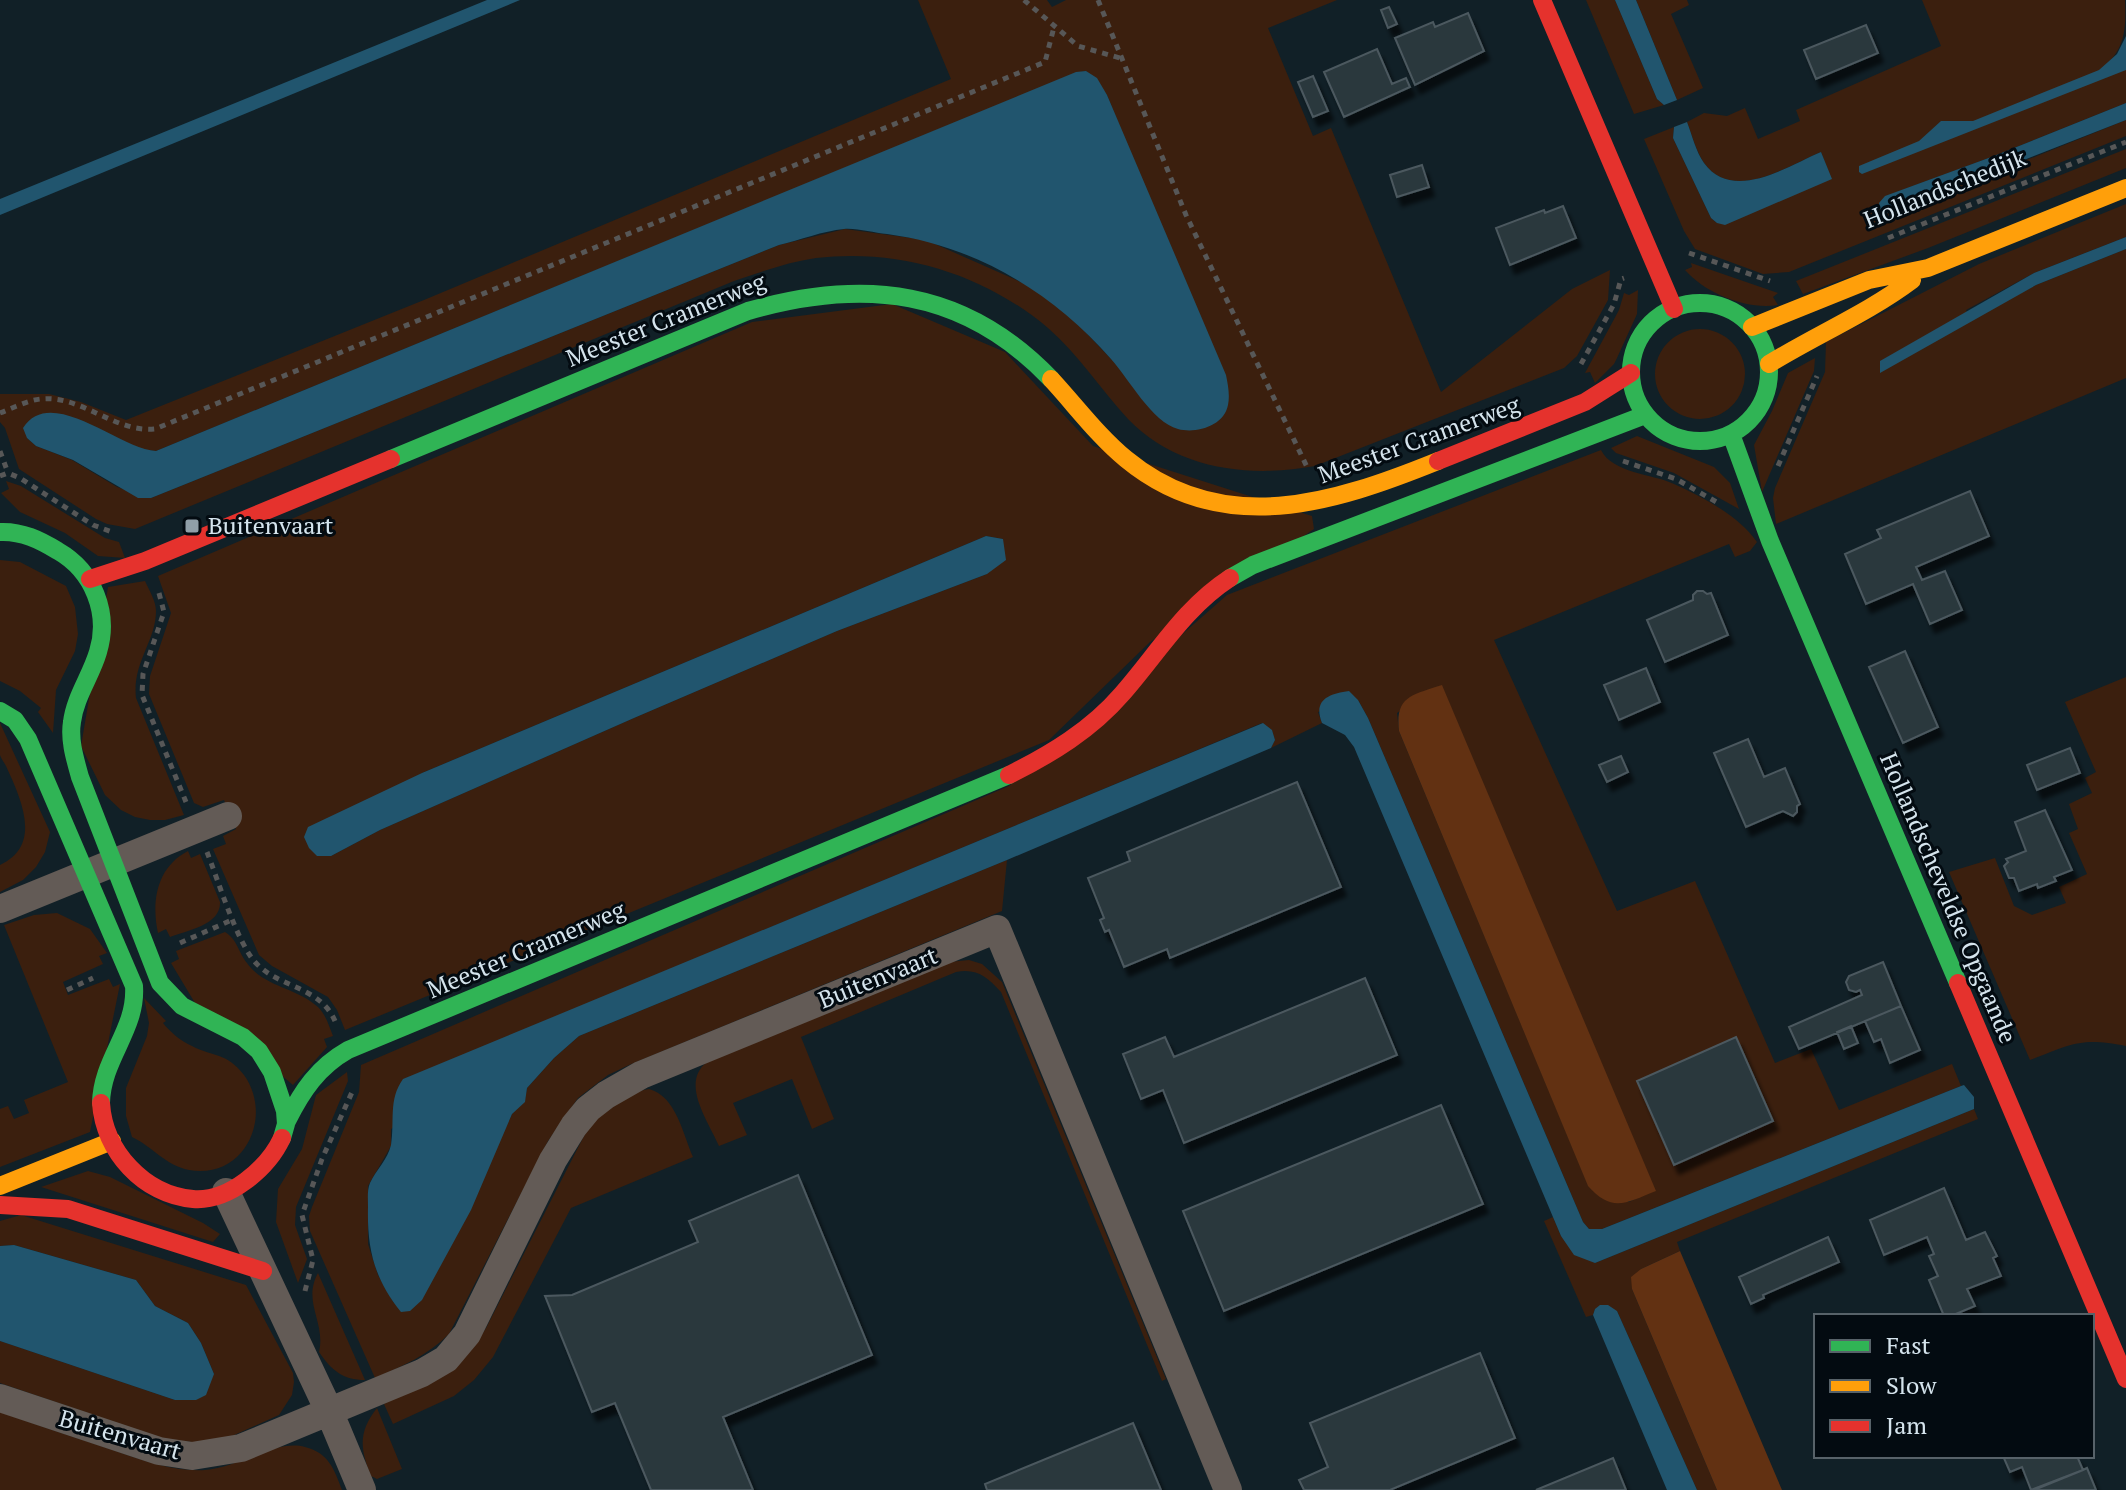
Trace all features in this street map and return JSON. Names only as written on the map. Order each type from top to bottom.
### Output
[{"type":"main road","points":[[1542,0],[1674,309]]},
{"type":"main road","points":[[1752,327],[1869,280],[1928,268],[2126,188]]},
{"type":"main road","points":[[1769,364],[1811,338],[1880,304],[1928,268]]},
{"type":"main road","name":"Meester Cramerweg","points":[[90,579],[145,561],[748,311],[812,294],[851,290],[893,293],[930,301],[965,316],[1011,343],[1033,362],[1123,459],[1187,495],[1252,509],[1312,504],[1361,492],[1588,401],[1631,373]]},
{"type":"main road","points":[[1701,303],[1718,305],[1735,312],[1752,327],[1760,338],[1769,364],[1767,392],[1747,424],[1731,434],[1704,441],[1676,437],[1659,428],[1645,415],[1636,398],[1631,373],[1635,348],[1654,320],[1674,309],[1701,303]]},
{"type":"main road","name":"Meester Cramerweg","points":[[226,1192],[260,1170],[279,1144],[287,1121],[311,1077],[333,1057],[1005,777],[1055,750],[1087,728],[1135,681],[1187,613],[1203,597],[1237,574],[1287,551],[1347,531],[1645,415]]},
{"type":"main road","name":"Hollandscheveldse Opgaande","points":[[1731,434],[1770,541],[2126,1379]]},
{"type":"main road","points":[[4,526],[67,556],[90,579],[102,609],[103,642],[95,668],[80,693],[70,721],[73,746],[83,784],[160,983],[170,999],[186,1010],[253,1044],[272,1070],[287,1121]]},
{"type":"main road","points":[[0,711],[15,720],[28,739],[134,986],[136,1001],[129,1028],[109,1061],[101,1098],[104,1121],[112,1141],[124,1161],[139,1177],[163,1192],[196,1200],[226,1192]]},
{"type":"main road","points":[[0,1186],[112,1141]]},
{"type":"main road","points":[[0,1205],[68,1209],[263,1271]]},
{"type":"street","points":[[0,909],[228,816]]},
{"type":"street","name":"Buitenvaart","points":[[0,1398],[159,1451],[192,1456],[241,1448],[422,1373],[446,1359],[467,1334],[553,1160],[588,1109],[606,1095],[641,1075],[997,929],[1228,1490]]},
{"type":"street","points":[[226,1192],[329,1411],[362,1490]]},
{"type":"path","points":[[1024,0],[1078,46],[1121,58]]},
{"type":"path","points":[[1098,0],[1121,58]]},
{"type":"path","points":[[0,413],[38,399],[55,398],[140,431],[155,429],[1045,62],[1054,27]]},
{"type":"path","name":"Meester Cramerweg","points":[[1121,58],[1186,215],[1310,474],[1301,476]]},
{"type":"path","name":"Hollandschedijk","points":[[1882,240],[2126,142]]},
{"type":"path","points":[[1772,480],[1819,371],[1819,354],[1811,338]]},
{"type":"path","points":[[1600,430],[1613,457],[1676,479],[1724,507]]},
{"type":"path","points":[[0,451],[8,473],[104,531],[136,536],[164,612],[143,674],[142,695],[253,961],[322,1000],[332,1014],[348,1050],[356,1077],[302,1215],[313,1260],[307,1280],[308,1302]]},
{"type":"path","points":[[0,476],[8,473]]},
{"type":"shaded area","points":[[918,0],[1047,0],[1052,7],[1066,0],[1337,0],[1268,28],[1313,136],[1331,128],[1441,392],[1572,289],[1610,270],[1608,300],[1577,356],[1564,368],[1315,466],[1290,470],[1240,470],[1216,466],[1169,450],[1128,419],[1070,350],[1023,309],[969,279],[940,269],[879,257],[816,258],[734,281],[135,529],[96,519],[19,469],[0,422],[0,394],[49,394],[81,402],[126,420],[424,300],[951,79]],"holes":[[[1086,71],[1107,95],[1131,154],[1112,360],[1075,321],[1032,287],[926,240],[845,229],[779,245],[151,498],[117,487],[72,460],[36,446],[27,438],[156,451],[1076,73]]]},
{"type":"shaded area","points":[[1586,0],[1615,0],[1657,99],[1664,105],[1634,114]]},
{"type":"shaded area","points":[[1636,0],[1687,0],[1689,5],[1671,14],[1703,88],[1677,100]]},
{"type":"shaded area","points":[[1922,0],[2125,0],[2124,34],[2108,63],[2126,64],[2126,103],[1886,196],[1997,172],[2126,120],[2126,136],[1789,272],[1763,274],[1695,249],[1684,231],[1644,139],[1674,127],[1673,138],[1711,218],[1717,223],[1831,179],[1821,152],[1761,178],[1729,180],[1716,175],[1704,163],[1687,122],[1704,113],[1727,116],[1745,108],[1758,139],[1800,121],[1796,110],[1941,46]]},
{"type":"shaded area","points":[[2126,149],[2126,168],[1928,248],[1803,294],[1796,281]]},
{"type":"shaded area","points":[[2126,204],[2126,237],[2034,273],[1966,310],[1970,320],[2036,285],[2126,249],[2126,378],[1776,524],[1775,488],[1825,372],[1826,342],[1979,264]]},
{"type":"shaded area","points":[[1691,263],[1778,293],[1773,297],[1778,305],[1753,305],[1715,293],[1685,270],[1692,267]]},
{"type":"shaded area","points":[[1638,290],[1637,314],[1617,358],[1595,383],[1590,372],[1585,373],[1619,310],[1624,293],[1629,295]]},
{"type":"shaded area","points":[[892,304],[1005,352],[1093,446],[1312,516],[1314,529],[1150,642],[1049,740],[345,1030],[328,997],[272,966],[259,955],[213,849],[226,844],[223,836],[236,829],[224,800],[203,807],[194,803],[149,694],[150,676],[171,613],[158,576],[752,322]],"holes":[[[986,536],[1003,539],[987,574],[837,631],[634,718],[380,830],[331,856],[422,773]]]},
{"type":"shaded area","points":[[1700,329],[1717,332],[1732,342],[1742,357],[1745,374],[1742,391],[1732,406],[1717,416],[1700,419],[1683,416],[1668,406],[1658,391],[1655,374],[1658,357],[1668,342],[1683,332]]},
{"type":"shaded area","points":[[1815,358],[1814,371],[1762,492],[1754,445],[1788,373]]},
{"type":"shaded area","points":[[1637,436],[1714,467],[1730,483],[1739,509],[1674,473],[1616,453],[1611,448]]},
{"type":"shaded area","points":[[1601,450],[1614,464],[1674,484],[1720,508],[1741,524],[1757,542],[1750,551],[1735,557],[1729,544],[1494,640],[1617,911],[1695,881],[1775,1063],[1811,1049],[1839,1110],[1952,1064],[1961,1086],[1602,1229],[1589,1229],[1583,1222],[1358,700],[1318,712],[1322,723],[1271,748],[1275,740],[1272,731],[1262,723],[687,962],[391,1129],[391,1146],[368,1186],[368,1244],[378,1275],[394,1303],[498,1144],[512,1114],[525,1099],[527,1088],[579,1036],[1007,860],[1002,911],[629,1065],[608,1075],[578,1098],[548,1141],[449,1334],[424,1354],[375,1378],[310,1231],[309,1216],[359,1092],[361,1065],[1009,786],[1227,595]],"holes":[[[1442,686],[1655,1190],[1629,1202],[1588,1185],[1399,731],[1397,713],[1429,690]]]},
{"type":"shaded area","points":[[6,481],[21,486],[105,538],[119,542],[125,558],[98,556],[65,533],[20,512],[1,493],[9,489]]},
{"type":"shaded area","points":[[0,560],[20,562],[66,586],[75,607],[78,634],[75,651],[56,690],[53,733],[38,712],[41,708],[20,691],[0,681]]},
{"type":"shaded area","points":[[145,581],[156,611],[137,674],[136,698],[184,815],[165,820],[135,817],[121,810],[105,795],[81,746],[108,587]]},
{"type":"shaded area","points":[[2126,677],[2126,1046],[2087,1042],[2030,1060],[1949,872],[1995,858],[2014,906],[2032,915],[2066,903],[2059,887],[2087,874],[2069,833],[2078,829],[2069,804],[2092,793],[2085,778],[2096,772],[2065,702]]},
{"type":"shaded area","points":[[1442,685],[1656,1191],[1628,1202],[1612,1203],[1588,1186],[1399,731],[1398,719],[1403,704],[1414,695]]},
{"type":"shaded area","points":[[0,723],[50,832],[45,852],[36,867],[23,880],[0,892],[0,865],[21,846],[25,820],[0,755]]},
{"type":"shaded area","points":[[188,851],[191,858],[200,854],[220,902],[219,910],[202,926],[170,937],[166,929],[158,933],[156,897],[169,866]]},
{"type":"shaded area","points":[[57,913],[90,929],[107,953],[99,956],[103,964],[63,982],[68,995],[109,979],[113,987],[120,984],[90,1132],[0,1167],[0,1109],[8,1106],[14,1119],[29,1113],[24,1100],[68,1082],[4,925],[34,915]]},
{"type":"shaded area","points":[[225,932],[254,971],[310,1001],[321,1010],[327,1021],[333,1036],[324,1039],[327,1047],[293,1085],[195,1003],[171,963],[179,959],[176,951]]},
{"type":"shaded area","points":[[969,960],[982,964],[1002,982],[1166,1379],[1162,1381],[1001,992],[981,975],[970,971],[956,972],[801,1037],[834,1119],[812,1129],[792,1079],[733,1103],[747,1135],[719,1146],[703,1114],[696,1080],[707,1062],[949,962]]},
{"type":"shaded area","points":[[144,998],[166,1021],[163,1023],[166,1027],[180,1039],[225,1059],[237,1068],[253,1092],[256,1109],[248,1142],[225,1165],[208,1171],[181,1168],[132,1137],[126,1116],[126,1088],[147,1036],[149,1023]]},
{"type":"shaded area","points":[[347,1072],[348,1081],[296,1207],[295,1225],[307,1259],[298,1283],[276,1222],[278,1189],[302,1149],[316,1095]]},
{"type":"shaded area","points":[[649,1089],[666,1099],[672,1108],[693,1157],[571,1208],[493,1357],[474,1380],[454,1396],[393,1424],[384,1404],[476,1344],[587,1130],[615,1104]]},
{"type":"shaded area","points":[[1974,1109],[1978,1119],[1677,1242],[1680,1251],[1641,1269],[1632,1289],[1717,1490],[1697,1490],[1617,1311],[1595,1309],[1593,1315],[1586,1317],[1544,1221],[1553,1217],[1561,1236],[1595,1263]]},
{"type":"shaded area","points":[[88,1171],[110,1177],[220,1234],[213,1242],[41,1187]]},
{"type":"shaded area","points":[[21,1215],[246,1285],[293,1373],[292,1395],[279,1415],[232,1436],[201,1443],[164,1439],[0,1383],[0,1341],[175,1400],[214,1374],[201,1343],[188,1323],[155,1306],[136,1280],[14,1245],[0,1246],[0,1221]]},
{"type":"shaded area","points":[[1680,1251],[1782,1490],[1717,1490],[1632,1289],[1631,1277],[1641,1269]]},
{"type":"shaded area","points":[[318,1273],[365,1380],[338,1373],[319,1352],[320,1331],[312,1293]]},
{"type":"shaded area","points":[[377,1408],[402,1469],[377,1479],[371,1476],[367,1466],[363,1441],[366,1425]]},
{"type":"shaded area","points":[[0,1412],[141,1460],[179,1469],[218,1468],[281,1447],[305,1447],[325,1458],[342,1490],[0,1490]]},
{"type":"water","points":[[487,0],[520,0],[0,215],[0,199]]},
{"type":"water","points":[[1615,0],[1636,0],[1677,100],[1664,105],[1657,99]]},
{"type":"water","points":[[2126,36],[2126,70],[1862,174],[1859,172],[1859,166],[1919,141],[1941,121],[1973,121],[2099,70],[2117,54]]},
{"type":"water","points":[[1086,71],[1097,78],[1107,95],[1226,375],[1228,405],[1221,418],[1208,427],[1185,430],[1168,425],[1088,335],[1038,293],[1010,276],[951,249],[920,240],[849,229],[779,245],[151,498],[138,498],[73,460],[36,446],[27,438],[23,428],[35,416],[50,413],[68,415],[141,448],[156,451],[1076,72]]},
{"type":"water","points":[[2126,103],[2126,120],[1885,214],[1880,209],[1879,203],[1885,196]]},
{"type":"water","points":[[1687,122],[1696,149],[1716,175],[1745,181],[1761,178],[1821,152],[1832,179],[1725,225],[1717,223],[1711,218],[1673,138],[1674,127]]},
{"type":"water","points":[[2126,237],[2126,249],[2036,285],[1880,373],[1880,361],[2034,273]]},
{"type":"water","points":[[986,536],[1003,539],[1006,560],[987,574],[837,631],[634,718],[380,830],[331,856],[317,856],[304,837],[308,827],[422,773]]},
{"type":"water","points":[[1349,691],[1368,718],[1583,1222],[1589,1229],[1602,1229],[1964,1085],[1974,1097],[1974,1109],[1595,1263],[1574,1255],[1561,1236],[1354,747],[1345,735],[1322,723],[1319,709],[1324,700]]},
{"type":"water","points":[[1263,723],[1272,730],[1275,740],[1271,748],[579,1036],[527,1088],[525,1102],[512,1114],[471,1210],[422,1300],[410,1311],[401,1312],[392,1300],[378,1275],[371,1250],[368,1195],[370,1183],[389,1150],[395,1095],[403,1079]]},
{"type":"water","points":[[14,1245],[136,1280],[155,1306],[188,1323],[201,1343],[214,1374],[206,1395],[196,1400],[175,1400],[0,1341],[0,1246]]},
{"type":"water","points":[[1600,1305],[1608,1305],[1617,1311],[1697,1490],[1667,1490],[1593,1315]]},
{"type":"building","points":[[1389,7],[1397,24],[1388,28],[1381,10]]},
{"type":"building","points":[[1468,13],[1484,51],[1415,85],[1395,38],[1433,22],[1435,27]]},
{"type":"building","points":[[1866,25],[1878,53],[1816,79],[1804,50]]},
{"type":"building","points":[[1377,49],[1392,84],[1406,78],[1410,87],[1344,117],[1324,72]]},
{"type":"building","points":[[1313,76],[1328,111],[1313,117],[1298,82]]},
{"type":"building","points":[[1422,165],[1429,187],[1397,197],[1390,175]]},
{"type":"building","points":[[1563,206],[1576,238],[1510,265],[1496,228]]},
{"type":"building","points":[[1970,491],[1989,536],[1916,567],[1922,580],[1945,571],[1962,610],[1930,624],[1913,584],[1866,604],[1845,554],[1881,538],[1877,530]]},
{"type":"building","points":[[1697,591],[1711,593],[1728,635],[1665,662],[1647,620],[1693,600]]},
{"type":"building","points":[[1905,651],[1938,727],[1903,743],[1869,667]]},
{"type":"building","points":[[1646,668],[1660,702],[1619,720],[1604,685]]},
{"type":"building","points":[[1748,739],[1764,777],[1785,768],[1800,804],[1793,816],[1783,811],[1746,827],[1714,753]]},
{"type":"building","points":[[2070,748],[2080,773],[2037,790],[2027,765]]},
{"type":"building","points":[[1621,756],[1628,772],[1607,782],[1599,765]]},
{"type":"building","points":[[1297,782],[1341,887],[1170,958],[1167,949],[1124,967],[1109,930],[1105,932],[1100,920],[1104,918],[1088,878],[1130,861],[1127,852]]},
{"type":"building","points":[[2045,810],[2072,870],[2054,877],[2056,881],[2019,891],[2014,878],[2009,878],[2004,866],[2008,862],[2006,859],[2026,851],[2015,822]]},
{"type":"building","points":[[1883,962],[1901,1006],[1799,1049],[1789,1027],[1862,995],[1860,990],[1849,990],[1846,982],[1849,976]]},
{"type":"building","points":[[1365,978],[1397,1055],[1184,1143],[1163,1090],[1141,1099],[1123,1054],[1165,1037],[1174,1057]]},
{"type":"building","points":[[1901,1006],[1920,1050],[1890,1063],[1881,1039],[1874,1042],[1865,1021]]},
{"type":"building","points":[[1851,1026],[1858,1043],[1844,1049],[1837,1032]]},
{"type":"building","points":[[1736,1037],[1773,1121],[1674,1165],[1637,1081]]},
{"type":"building","points":[[1441,1105],[1483,1204],[1224,1311],[1183,1211]]},
{"type":"building","points":[[798,1175],[872,1355],[723,1417],[753,1490],[651,1490],[615,1403],[592,1412],[545,1296],[572,1295],[698,1242],[689,1221]]},
{"type":"building","points":[[1944,1188],[1966,1240],[1985,1232],[1997,1256],[1993,1258],[2001,1276],[1967,1289],[1975,1306],[1956,1314],[1943,1314],[1929,1280],[1938,1276],[1929,1256],[1934,1254],[1927,1237],[1884,1255],[1870,1220]]},
{"type":"building","points":[[1828,1237],[1839,1262],[1763,1295],[1764,1298],[1751,1304],[1739,1277]]},
{"type":"building","points":[[1480,1353],[1515,1438],[1390,1490],[1304,1490],[1299,1480],[1328,1467],[1310,1423]]},
{"type":"building","points":[[1133,1423],[1161,1490],[987,1490],[985,1484]]},
{"type":"building","points":[[1613,1458],[1626,1490],[1536,1490]]},
{"type":"building","points":[[2004,1458],[2078,1458],[2083,1470],[2031,1490],[2022,1467],[2010,1472]]},
{"type":"building","points":[[2087,1468],[2096,1490],[2034,1490],[2083,1470]]},
{"type":"traffic: fast","points":[[391,459],[748,311],[832,295],[872,294],[910,298],[947,309],[983,325],[1018,349],[1051,379]]},
{"type":"traffic: fast","points":[[1700,303],[1726,308],[1749,323],[1764,346],[1769,372],[1764,398],[1749,421],[1726,436],[1700,441],[1674,436],[1651,421],[1636,398],[1631,372],[1636,346],[1651,323],[1674,308],[1700,303]]},
{"type":"traffic: fast","points":[[1230,578],[1253,565],[1645,415]]},
{"type":"traffic: fast","points":[[1731,434],[1770,541],[1958,983]]},
{"type":"traffic: fast","points":[[0,532],[30,537],[58,551],[81,570],[96,594],[102,623],[101,637],[95,661],[76,704],[71,729],[80,777],[160,983],[182,1006],[243,1037],[259,1051],[272,1072],[285,1111],[286,1124],[282,1138]]},
{"type":"traffic: fast","points":[[0,711],[15,720],[28,739],[134,986],[130,1017],[107,1072],[101,1103]]},
{"type":"traffic: fast","points":[[287,1121],[312,1081],[328,1064],[348,1050],[1009,775]]},
{"type":"traffic: slow","points":[[1752,327],[1869,280],[1928,268],[2126,188]]},
{"type":"traffic: slow","points":[[1769,364],[1878,303],[1912,280]]},
{"type":"traffic: slow","points":[[1051,379],[1126,459],[1163,484],[1201,499],[1240,506],[1279,506],[1319,500],[1359,490],[1438,461]]},
{"type":"traffic: slow","points":[[0,1186],[112,1141]]},
{"type":"traffic: jam","points":[[1542,0],[1674,309]]},
{"type":"traffic: jam","points":[[1438,461],[1585,402],[1631,373]]},
{"type":"traffic: jam","points":[[90,579],[145,561],[391,459]]},
{"type":"traffic: jam","points":[[1009,775],[1055,750],[1097,719],[1122,694],[1185,617],[1230,578]]},
{"type":"traffic: jam","points":[[1958,983],[2126,1379]]},
{"type":"traffic: jam","points":[[101,1103],[110,1138],[130,1168],[143,1180],[175,1196],[207,1198],[233,1189],[267,1161],[282,1138]]},
{"type":"traffic: jam","points":[[0,1205],[68,1209],[263,1271]]},
{"type":"place","name":"Buitenvaart","points":[[192,526]]}]
